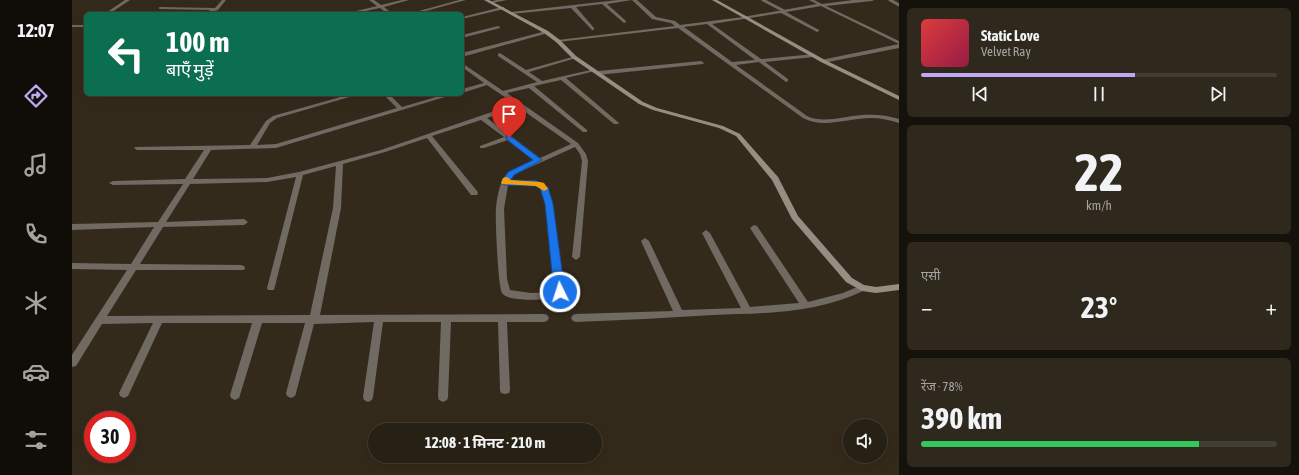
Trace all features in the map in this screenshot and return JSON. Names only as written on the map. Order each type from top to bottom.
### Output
[{"type":"street","points":[[109,12],[128,0]]},
{"type":"street","points":[[206,12],[216,9],[224,0]]},
{"type":"street","points":[[371,0],[388,12]]},
{"type":"street","points":[[358,12],[408,0]]},
{"type":"street","points":[[418,12],[464,0]]},
{"type":"street","points":[[489,1],[505,0]]},
{"type":"street","points":[[511,13],[630,0]]},
{"type":"street","points":[[634,0],[654,18],[669,20],[809,120],[822,121],[876,116],[892,118],[899,122]]},
{"type":"street","points":[[714,0],[826,62],[899,98]]},
{"type":"street","points":[[812,0],[899,43]]},
{"type":"street","points":[[558,41],[744,17],[858,0],[872,0]]},
{"type":"street","points":[[489,1],[546,32],[558,41],[574,57],[641,103],[655,109],[721,127],[738,135],[775,179],[795,217],[850,280],[862,288],[876,290],[899,287]]},
{"type":"street","points":[[604,3],[624,22]]},
{"type":"street","points":[[572,6],[592,29]]},
{"type":"street","points":[[160,8],[216,9]]},
{"type":"street","points":[[464,18],[502,8]]},
{"type":"street","points":[[782,11],[817,31]]},
{"type":"street","points":[[707,22],[786,80]]},
{"type":"street","points":[[72,26],[84,26]]},
{"type":"street","points":[[464,36],[498,28]]},
{"type":"street","points":[[464,54],[546,32]]},
{"type":"street","points":[[826,62],[899,46]]},
{"type":"street","points":[[826,62],[899,50]]},
{"type":"street","points":[[867,52],[873,55]]},
{"type":"street","points":[[500,55],[540,82]]},
{"type":"street","points":[[730,64],[813,55]]},
{"type":"street","points":[[524,72],[574,57]]},
{"type":"street","points":[[501,93],[540,82],[596,72],[701,63]]},
{"type":"street","points":[[464,66],[576,144],[583,154],[585,161],[576,257]]},
{"type":"street","points":[[562,78],[616,123]]},
{"type":"street","points":[[464,90],[488,83]]},
{"type":"street","points":[[530,86],[584,131]]},
{"type":"street","points":[[252,147],[268,122],[275,117],[350,96]]},
{"type":"street","points":[[388,96],[401,109]]},
{"type":"street","points":[[138,148],[276,146],[401,109],[438,96]]},
{"type":"street","points":[[113,183],[267,180],[300,174],[382,151],[518,105]]},
{"type":"street","points":[[482,117],[538,160]]},
{"type":"street","points":[[428,135],[474,193]]},
{"type":"street","points":[[482,147],[509,138]]},
{"type":"street","points":[[505,183],[537,184],[543,187],[549,204],[560,285],[558,294],[547,296],[510,294],[504,289],[500,209],[505,183],[511,174],[538,160],[576,144]]},
{"type":"street","points":[[72,363],[209,148]]},
{"type":"street","points":[[291,393],[312,320],[337,208],[340,162]]},
{"type":"street","points":[[271,288],[300,174]]},
{"type":"street","points":[[72,227],[244,222]]},
{"type":"street","points":[[754,228],[805,305]]},
{"type":"street","points":[[706,233],[746,311]]},
{"type":"street","points":[[645,241],[679,314]]},
{"type":"street","points":[[72,266],[241,268]]},
{"type":"street","points":[[576,318],[746,311],[818,304],[848,296],[862,288]]},
{"type":"street","points":[[502,318],[505,390]]},
{"type":"street","points":[[100,320],[544,318]]},
{"type":"street","points":[[368,397],[379,319]]},
{"type":"street","points":[[443,397],[446,319]]},
{"type":"street","points":[[124,393],[159,320]]},
{"type":"street","points":[[235,395],[258,320]]},
{"type":"lane","points":[[764,0],[782,11]]},
{"type":"lane","points":[[890,0],[899,5]]},
{"type":"slow traffic","points":[[506,179],[505,183],[537,184],[541,185],[544,189]]},
{"type":"route","points":[[509,138],[538,160],[518,169],[507,178],[505,183],[537,184],[541,185],[546,192],[549,204],[560,292]]}]
